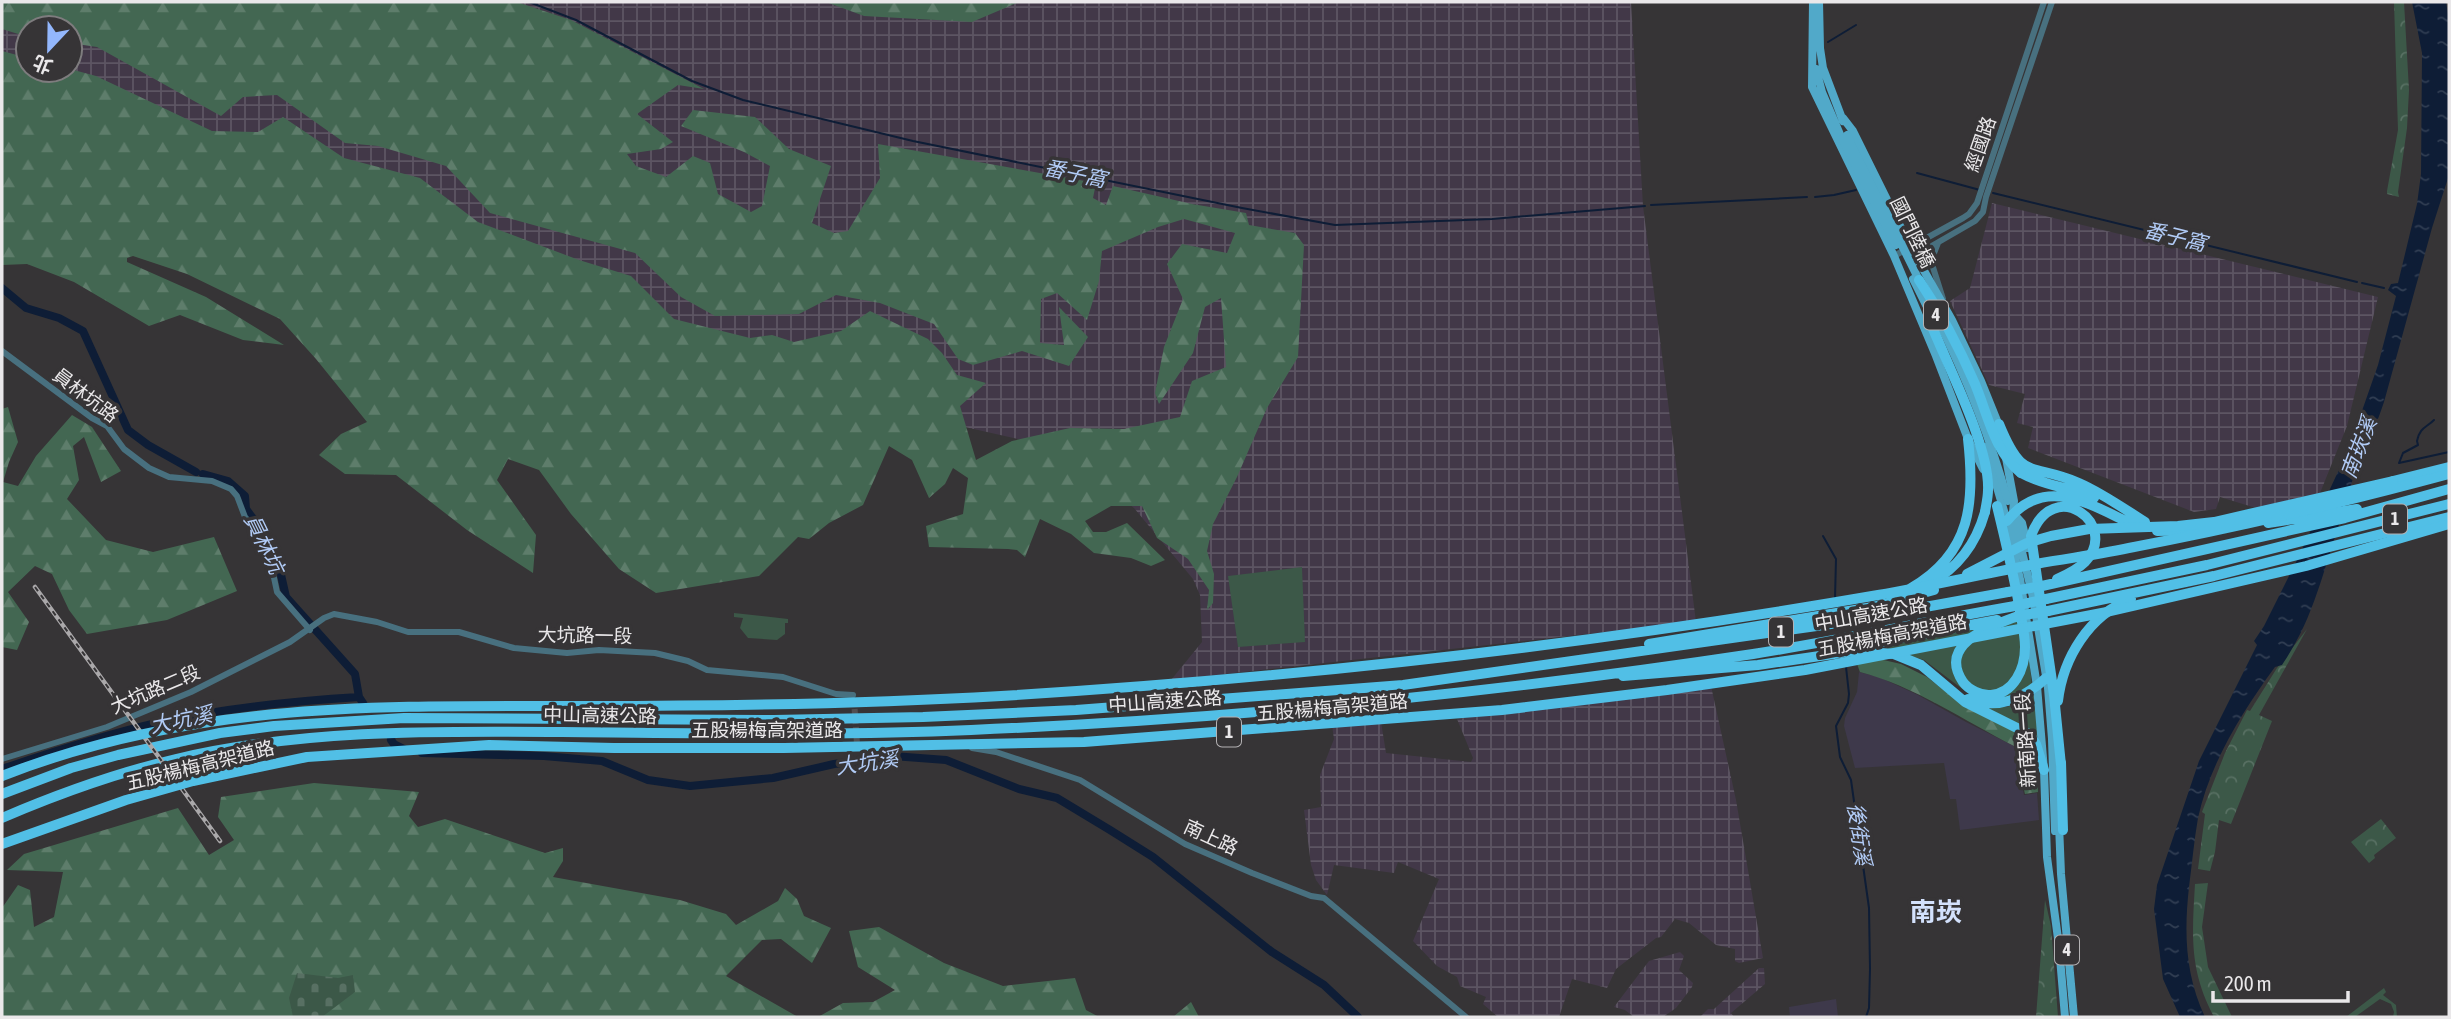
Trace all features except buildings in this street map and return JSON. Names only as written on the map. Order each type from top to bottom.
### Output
[{"type":"highway","points":[[1919,279],[1947,323],[2003,455],[2010,464],[2036,482],[2075,490],[2145,522],[2201,530]]},
{"type":"highway","points":[[1873,607],[1927,585],[1950,571],[1973,542],[1985,512],[1988,490],[1984,462],[1972,423],[1931,324],[1928,309]]},
{"type":"highway","points":[[1999,424],[2010,451],[2024,466],[2088,487],[2145,522]]},
{"type":"highway","points":[[1873,607],[1927,577],[1942,563],[1959,538],[1972,494],[1968,439]]},
{"type":"highway","points":[[1553,664],[1685,637],[1873,607],[1934,590],[2027,544],[2051,536],[2089,529],[2214,522],[2449,467]]},
{"type":"highway","name":"五股楊梅高架道路","points":[[2,776],[56,756],[161,729],[218,719],[284,712],[389,706],[775,706],[996,696],[1302,672],[1576,640],[1878,595],[2136,547],[2449,474]]},
{"type":"highway","name":"1","points":[[2347,514],[2449,489]]},
{"type":"highway","points":[[2012,520],[2040,499],[2060,496],[2095,505],[2144,529],[2168,531],[2236,528],[2347,514]]},
{"type":"highway","points":[[2002,503],[2025,639],[2024,657],[2012,686],[2001,693],[1984,695],[1968,687],[1962,680],[1958,665],[1961,648],[1980,632],[2016,611]]},
{"type":"highway","name":"中山高速公路","points":[[2,818],[123,773],[178,758],[271,742],[340,735],[454,731],[813,735],[970,730],[1289,710],[1460,693],[1757,653],[2016,611],[2035,597],[2207,565],[2449,504]]},
{"type":"highway","points":[[2042,586],[2084,564],[2092,552],[2095,532],[2087,516],[2077,510],[2066,507],[2048,511],[2036,522],[2031,536],[2054,695],[2061,765]]},
{"type":"highway","name":"中山高速公路","points":[[2,794],[71,768],[170,743],[234,731],[341,721],[404,718],[923,718],[1076,710],[1403,685],[1831,624],[2042,586],[2303,527],[2347,514]]},
{"type":"highway","points":[[1832,654],[2016,611],[2049,611],[2164,587],[2336,548],[2449,517]]},
{"type":"highway","points":[[2336,548],[2354,550],[2449,526]]},
{"type":"highway","name":"五股楊梅高架道路","points":[[2,844],[126,800],[193,781],[307,757],[489,744],[614,748],[784,748],[1084,742],[1502,710],[1667,690],[1805,670],[2107,612],[2306,566],[2449,526]]},
{"type":"highway","points":[[2063,830],[2058,702],[2063,673],[2082,638],[2106,611],[2127,600],[2164,587]]},
{"type":"highway","points":[[1584,676],[1643,676],[1758,665],[1854,651],[1894,654],[1921,665],[1972,707],[2029,734],[2036,744],[2044,770]]},
{"type":"highway","points":[[1946,687],[1970,700],[1996,704],[2019,698],[2046,678]]},
{"type":"main road","name":"4","points":[[1813,2],[1814,52],[1820,86],[1936,356],[1968,439],[2012,520],[2035,597]]},
{"type":"main road","name":"4","points":[[1819,2],[1820,86],[1845,137]]},
{"type":"main road","name":"4","points":[[1820,86],[1853,131],[1910,246],[1952,320],[1999,424],[2014,501],[2012,520]]},
{"type":"main road","name":"4","points":[[1843,118],[1845,137]]},
{"type":"main road","name":"國門陸橋","points":[[1845,137],[1919,279],[1966,377],[1984,425],[2002,503]]},
{"type":"main road","name":"國門陸橋","points":[[1845,137],[1960,379],[2002,503]]},
{"type":"main road","name":"4","points":[[2012,520],[2022,523],[2035,597]]},
{"type":"main road","name":"新南路一段","points":[[2035,597],[2052,739],[2055,848],[2062,882]]},
{"type":"main road","name":"新南路一段","points":[[2035,597],[2037,686],[2049,883],[2059,946],[2065,1017]]},
{"type":"main road","name":"新南路一段","points":[[2035,597],[2053,702],[2062,882]]},
{"type":"main road","name":"4","points":[[2063,830],[2066,874],[2062,882],[2074,1017]]},
{"type":"street","name":"經國路","points":[[1894,256],[1963,218],[1977,202],[2044,2]]},
{"type":"street","name":"經國路","points":[[1916,255],[1975,221],[1983,212],[2052,2]]},
{"type":"street","points":[[1939,241],[1931,261],[1952,320]]},
{"type":"street","name":"員林坑路","points":[[2,351],[92,418],[107,426],[124,449],[149,468],[169,477],[212,481],[231,489],[269,554],[277,592],[313,627]]},
{"type":"street","name":"大坑路一段","points":[[313,627],[329,615],[340,614],[408,632],[459,632],[513,648],[567,653],[599,650],[655,653],[707,670],[783,677],[836,694],[853,695]]},
{"type":"street","name":"大坑路二段","points":[[2,759],[107,727],[191,692],[290,642],[313,627]]},
{"type":"street","name":"南上路","points":[[857,744],[861,748],[986,750],[1080,780],[1185,844],[1311,896],[1324,898],[1466,1017]]},
{"type":"shaded area","points":[[2,2],[1631,2],[1643,206],[1696,622],[1171,680],[1202,642],[1200,595],[1193,579],[1134,508],[1058,448],[956,425],[679,339],[260,160],[51,84],[84,84],[84,14],[14,14],[14,70],[2,66]]},
{"type":"shaded area","points":[[1992,203],[2378,297],[2347,426],[2320,493],[2256,508],[2220,497],[2216,509],[2194,512],[2028,448],[2033,427],[2017,423],[2025,394],[1989,385],[1950,301],[1970,288]]},
{"type":"shaded area","points":[[1859,672],[1879,677],[1918,695],[2014,746],[2024,795],[2037,793],[2039,820],[1960,830],[1956,799],[1950,799],[1944,763],[1855,768],[1844,726],[1857,692]]},
{"type":"shaded area","points":[[1711,686],[1736,800],[1763,958],[1739,963],[1735,961],[1735,949],[1716,945],[1689,923],[1675,919],[1661,937],[1616,969],[1607,988],[1572,979],[1559,1017],[1498,1017],[1483,1004],[1486,997],[1460,986],[1457,977],[1437,966],[1413,941],[1439,879],[1398,862],[1394,873],[1334,865],[1327,895],[1316,880],[1311,865],[1304,810],[1321,807],[1320,775],[1334,739],[1332,725],[1381,722],[1386,753],[1471,762],[1473,758],[1457,719]]},
{"type":"shaded area","points":[[1680,952],[1684,956],[1679,970],[1693,983],[1676,1008],[1663,1017],[1634,1017],[1625,1010],[1614,1007],[1649,961]]},
{"type":"shaded area","points":[[1759,968],[1764,968],[1765,984],[1731,1013],[1734,1017],[1700,1017],[1708,1009],[1714,1009]]},
{"type":"shaded area","points":[[1836,999],[1838,1017],[1790,1017],[1789,1007]]},
{"type":"green space","points":[[2,2],[517,2],[571,20],[704,89],[678,85],[637,114],[673,142],[661,149],[627,154],[636,166],[666,177],[693,156],[710,163],[718,194],[751,212],[762,206],[770,166],[744,152],[681,126],[693,110],[755,117],[789,149],[831,166],[812,223],[834,233],[848,231],[880,178],[878,144],[1096,183],[1093,198],[1106,205],[1113,186],[1246,213],[1249,225],[1295,233],[1304,245],[1298,357],[1267,408],[1213,524],[1207,551],[1214,574],[1213,603],[1207,610],[1209,590],[1188,559],[1157,538],[1142,506],[1111,506],[1085,521],[1093,532],[1106,532],[1127,523],[1165,560],[1151,566],[1131,558],[1094,553],[1071,534],[1040,519],[1025,557],[1017,550],[1008,549],[929,547],[926,526],[963,514],[968,478],[953,468],[945,484],[929,498],[912,460],[889,446],[863,505],[829,523],[809,539],[798,537],[759,576],[656,593],[619,569],[571,514],[539,470],[508,459],[497,480],[536,535],[533,573],[467,530],[396,475],[345,474],[319,455],[341,434],[367,422],[280,319],[187,274],[133,256],[127,258],[127,262],[206,297],[284,345],[243,340],[180,315],[149,326],[74,282],[27,264],[2,265],[2,51],[14,54],[14,84],[84,84],[84,73],[212,131],[258,132],[283,117],[344,158],[420,178],[478,222],[579,260],[631,276],[674,319],[750,338],[772,335],[794,342],[841,331],[870,311],[928,339],[942,353],[957,375],[986,383],[960,406],[976,460],[1012,441],[1070,428],[1124,429],[1180,417],[1192,381],[1226,367],[1221,298],[1205,307],[1193,353],[1159,404],[1155,393],[1164,347],[1183,299],[1167,264],[1182,244],[1227,253],[1235,233],[1184,219],[1102,251],[1099,281],[1087,320],[1057,293],[1041,299],[1040,343],[1064,345],[1059,307],[1088,337],[1069,366],[1022,351],[973,365],[958,359],[934,324],[880,303],[836,295],[799,314],[715,316],[681,297],[635,253],[490,213],[446,166],[378,146],[345,143],[277,95],[243,97],[221,116],[97,47],[84,45],[84,14],[14,14],[14,33],[2,29]]},
{"type":"green space","points":[[826,2],[1019,2],[972,22],[864,16]]},
{"type":"green space","points":[[2394,2],[2404,2],[2409,90],[2399,197],[2387,194],[2398,130]]},
{"type":"green space","points":[[8,407],[18,442],[3,482],[18,486],[36,456],[72,415],[92,427],[121,471],[101,482],[84,437],[73,446],[79,480],[67,499],[106,540],[153,552],[214,537],[237,591],[167,620],[87,634],[69,610],[52,574],[35,566],[8,592],[29,622],[17,650],[2,647],[2,409]]},
{"type":"green space","points":[[1302,567],[1305,642],[1238,647],[1228,576]]},
{"type":"green space","points":[[734,613],[788,619],[788,623],[785,623],[785,634],[777,640],[748,638],[740,628],[743,618],[734,617]]},
{"type":"green space","points":[[2020,620],[2022,648],[2016,672],[2006,686],[1993,691],[1980,689],[1969,682],[1961,671],[1960,659],[1967,646],[1985,633]]},
{"type":"green space","points":[[1985,625],[1956,654],[1969,694],[1924,660],[1886,648],[1886,643]]},
{"type":"green space","points":[[2307,629],[2259,715],[2272,721],[2231,824],[2219,820],[2210,871],[2198,869],[2205,814],[2202,812],[2225,753],[2247,710],[2250,711],[2277,668]]},
{"type":"green space","points":[[2029,657],[2032,686],[2007,698],[1992,699],[2001,696]]},
{"type":"green space","points":[[1879,659],[1901,664],[1927,677],[1960,703],[2029,739],[2036,757],[2038,792],[2025,794],[2014,746],[1919,695],[1860,672],[1857,664]]},
{"type":"green space","points":[[2034,695],[2039,744],[1985,707],[2007,707]]},
{"type":"green space","points":[[314,783],[419,792],[409,816],[418,827],[445,819],[545,853],[563,848],[563,861],[553,877],[680,900],[726,914],[736,925],[778,901],[785,888],[797,899],[804,916],[831,928],[812,963],[781,939],[762,940],[726,976],[798,1017],[2,1017],[2,908],[18,885],[30,890],[34,927],[54,917],[63,872],[7,870],[24,854],[178,808],[209,855],[234,840],[218,817],[221,797]]},
{"type":"green space","points":[[2381,819],[2396,838],[2374,855],[2375,858],[2369,863],[2351,842]]},
{"type":"green space","points":[[2208,883],[2202,927],[2208,967],[2232,1017],[2214,1017],[2196,968],[2193,937],[2195,884]]},
{"type":"green space","points":[[2045,900],[2051,926],[2058,1017],[2036,1017]]},
{"type":"green space","points":[[879,927],[944,963],[1003,986],[1075,978],[1086,1010],[1099,1017],[818,1017],[843,1003],[873,1002],[895,990],[858,967],[849,931]]},
{"type":"green space","points":[[297,973],[338,978],[353,975],[355,992],[322,1017],[293,1017],[289,998]]},
{"type":"green space","points":[[2384,988],[2386,992],[2383,995],[2396,1005],[2397,1017],[2393,1017],[2391,1004],[2380,999],[2355,1017],[2346,1017]]},
{"type":"green space","points":[[1191,1002],[1199,1017],[1173,1017]]},
{"type":"water","name":"南崁溪","points":[[2412,2],[2446,2],[2449,20],[2449,175],[2384,402],[2357,467],[2310,613],[2282,665],[2275,667],[2239,720],[2219,758],[2203,798],[2187,904],[2187,937],[2193,985],[2205,1017],[2180,1017],[2163,979],[2154,909],[2157,885],[2199,761],[2257,645],[2254,641],[2298,558],[2349,448],[2378,365],[2396,296],[2388,290],[2391,284],[2398,283],[2417,204],[2421,174],[2422,53]]},
{"type":"waterway","name":"番子窩","points":[[529,2],[576,20],[692,81],[743,100],[913,141],[1242,208],[1335,225],[1492,219],[1645,206]]},
{"type":"waterway","points":[[1828,42],[1856,25]]},
{"type":"waterway","name":"番子窩","points":[[1917,173],[1980,190]]},
{"type":"waterway","name":"番子窩","points":[[1815,197],[1856,190]]},
{"type":"waterway","name":"番子窩","points":[[1993,193],[2357,282]]},
{"type":"waterway","name":"番子窩","points":[[1651,205],[1807,197]]},
{"type":"waterway","name":"番子窩","points":[[2362,283],[2384,288]]},
{"type":"waterway","name":"員林坑","points":[[2,288],[26,308],[59,318],[83,331],[128,430],[148,445],[196,472]]},
{"type":"waterway","points":[[2434,420],[2420,433],[2418,445],[2403,453],[2399,463],[2449,452]]},
{"type":"waterway","name":"員林坑","points":[[203,474],[228,481],[245,496],[246,509],[279,566],[286,597],[355,674],[359,697],[363,703]]},
{"type":"waterway","name":"後街溪","points":[[1823,536],[1836,559],[1835,598]]},
{"type":"waterway","name":"後街溪","points":[[1846,667],[1848,703],[1836,726],[1840,757],[1851,780],[1869,908],[1869,1008],[1866,1017]]},
{"type":"waterway","name":"大坑溪","points":[[2,769],[81,743],[161,722],[260,706],[359,697]]},
{"type":"waterway","name":"大坑溪","points":[[391,740],[406,750]]},
{"type":"waterway","name":"大坑溪","points":[[422,753],[544,756],[602,761],[648,780],[690,786],[773,778],[834,764],[893,756],[946,760],[1019,789],[1057,798],[1110,830],[1153,857],[1272,952],[1324,985],[1358,1017]]},
{"type":"tunnel","points":[[854,700],[857,744]]},
{"type":"railway","points":[[35,587],[220,841]]},
{"type":"district","name":"南崁","points":[[1936,912]]}]
